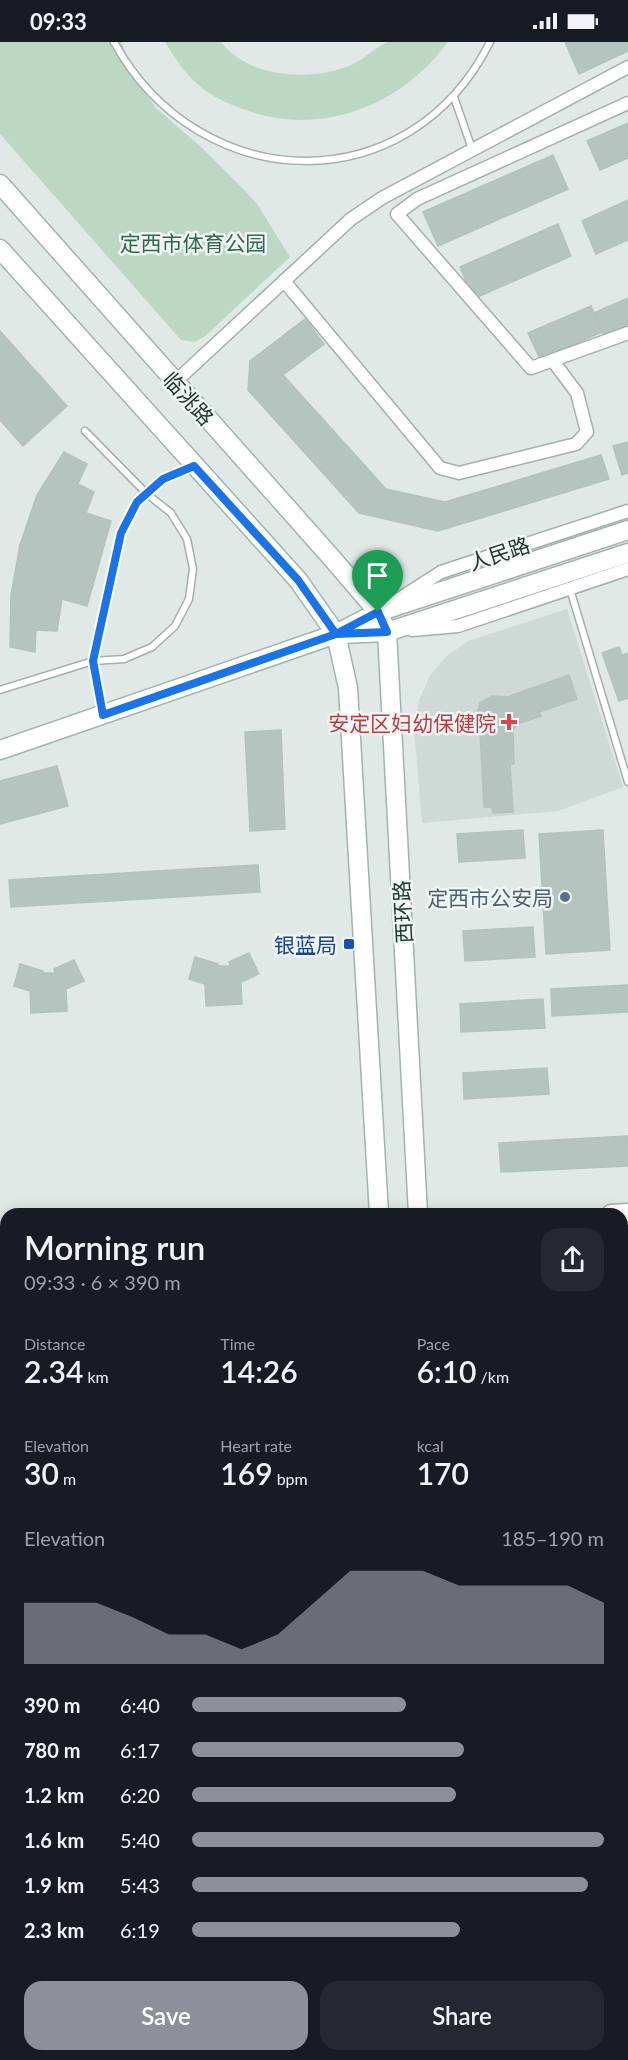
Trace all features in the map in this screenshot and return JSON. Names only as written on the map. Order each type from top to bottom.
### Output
[{"type":"main road","name":"临洮路","points":[[0,184],[378,612]]},
{"type":"main road","name":"临洮路","points":[[0,249],[298,580],[336,634]]},
{"type":"main road","name":"人民路","points":[[336,634],[378,612],[628,530]]},
{"type":"main road","name":"人民路","points":[[336,634],[387,632],[628,553]]},
{"type":"main road","name":"西环路","points":[[378,612],[387,632],[418,1208]]},
{"type":"main road","name":"西环路","points":[[336,634],[348,688],[379,1208]]},
{"type":"main road","points":[[0,750],[336,634]]},
{"type":"street","points":[[175,382],[351,219],[382,198],[628,67]]},
{"type":"street","points":[[628,103],[417,199],[397,214],[531,369],[628,333]]},
{"type":"street","points":[[284,281],[440,468],[459,473],[576,444],[587,432],[578,393],[553,361]]},
{"type":"street","name":"人民路","points":[[378,612],[441,572],[628,511]]},
{"type":"street","name":"人民路","points":[[387,632],[458,626],[628,569]]},
{"type":"lane","points":[[114,42],[139,81],[182,122],[217,142],[275,159],[326,159],[375,148],[411,131],[454,97],[490,42]]},
{"type":"lane","points":[[454,97],[472,149]]},
{"type":"lane","points":[[0,690],[93,661],[124,659],[152,646],[175,626],[189,599],[193,568],[187,539],[171,513],[147,494],[85,431]]},
{"type":"lane","points":[[103,715],[93,661],[121,533],[137,502],[163,479],[194,466]]},
{"type":"lane","points":[[570,589],[628,782]]},
{"type":"shaded area","name":"安定区妇幼保健院","points":[[567,609],[623,787],[558,811],[422,823],[414,729],[419,700],[431,674],[448,655],[468,641]]},
{"type":"green space","name":"定西市体育公园","points":[[0,42],[122,42],[133,76],[156,108],[202,148],[257,204],[290,257],[204,337],[194,342],[181,340],[0,134]]},
{"type":"green space","points":[[165,42],[221,42],[248,64],[283,74],[301,75],[337,70],[353,64],[388,42],[448,42],[429,65],[407,84],[382,99],[356,111],[329,118],[301,120],[272,117],[236,107],[216,97],[188,75]]},
{"type":"building","points":[[565,42],[628,42],[628,51],[579,74]]},
{"type":"building","points":[[628,123],[628,158],[600,170],[587,141]]},
{"type":"building","points":[[553,155],[568,189],[438,246],[423,212]]},
{"type":"building","points":[[628,200],[628,240],[596,254],[582,221]]},
{"type":"building","points":[[558,224],[571,256],[473,299],[460,267]]},
{"type":"building","points":[[628,298],[628,331],[606,340],[594,313]]},
{"type":"building","points":[[591,306],[602,332],[540,359],[528,333]]},
{"type":"building","points":[[305,319],[324,344],[283,375],[386,489],[445,502],[601,455],[609,479],[438,531],[359,513],[248,390],[250,361]]},
{"type":"building","points":[[0,331],[67,406],[23,446],[0,420]]},
{"type":"building","points":[[628,442],[628,473],[622,475],[613,446]]},
{"type":"building","points":[[64,452],[87,464],[78,484],[94,492],[86,513],[111,521],[87,606],[62,599],[57,631],[36,630],[35,652],[10,647],[11,595],[20,545],[37,495]]},
{"type":"building","points":[[619,647],[622,655],[628,653],[628,698],[619,701],[602,653]]},
{"type":"building","points":[[569,675],[577,699],[539,712],[541,716],[517,724],[513,730],[514,764],[510,764],[513,812],[493,813],[492,807],[484,807],[480,731],[475,718],[480,703],[492,696],[507,697]]},
{"type":"building","points":[[281,730],[285,829],[250,831],[245,732]]},
{"type":"building","points":[[57,766],[68,806],[0,824],[0,781]]},
{"type":"building","points":[[523,830],[525,858],[459,862],[457,834]]},
{"type":"building","points":[[603,830],[610,950],[546,954],[539,834]]},
{"type":"building","points":[[258,865],[260,892],[11,907],[9,880]]},
{"type":"building","points":[[533,927],[535,957],[465,961],[463,931]]},
{"type":"building","points":[[249,953],[259,974],[241,982],[242,1004],[206,1006],[205,984],[189,979],[195,957],[218,964],[217,966],[230,966],[229,962]]},
{"type":"building","points":[[74,960],[84,981],[66,989],[67,1011],[31,1013],[30,991],[14,986],[20,964],[43,971],[43,973],[55,973],[54,969]]},
{"type":"building","points":[[628,985],[628,1012],[552,1016],[551,989]]},
{"type":"building","points":[[543,999],[545,1028],[461,1032],[460,1004]]},
{"type":"building","points":[[547,1068],[549,1094],[464,1099],[463,1073]]},
{"type":"building","points":[[628,1136],[628,1166],[501,1172],[499,1143]]},
{"type":"place","name":"安定区妇幼保健院","points":[[509,722]]},
{"type":"place","name":"定西市公安局","points":[[565,897]]},
{"type":"place","name":"银蓝局","points":[[349,944]]},
{"type":"route","points":[[378,612],[336,634],[298,580],[194,466],[163,479],[137,502],[121,533],[93,661],[103,715],[336,634],[387,632],[378,612]]}]
